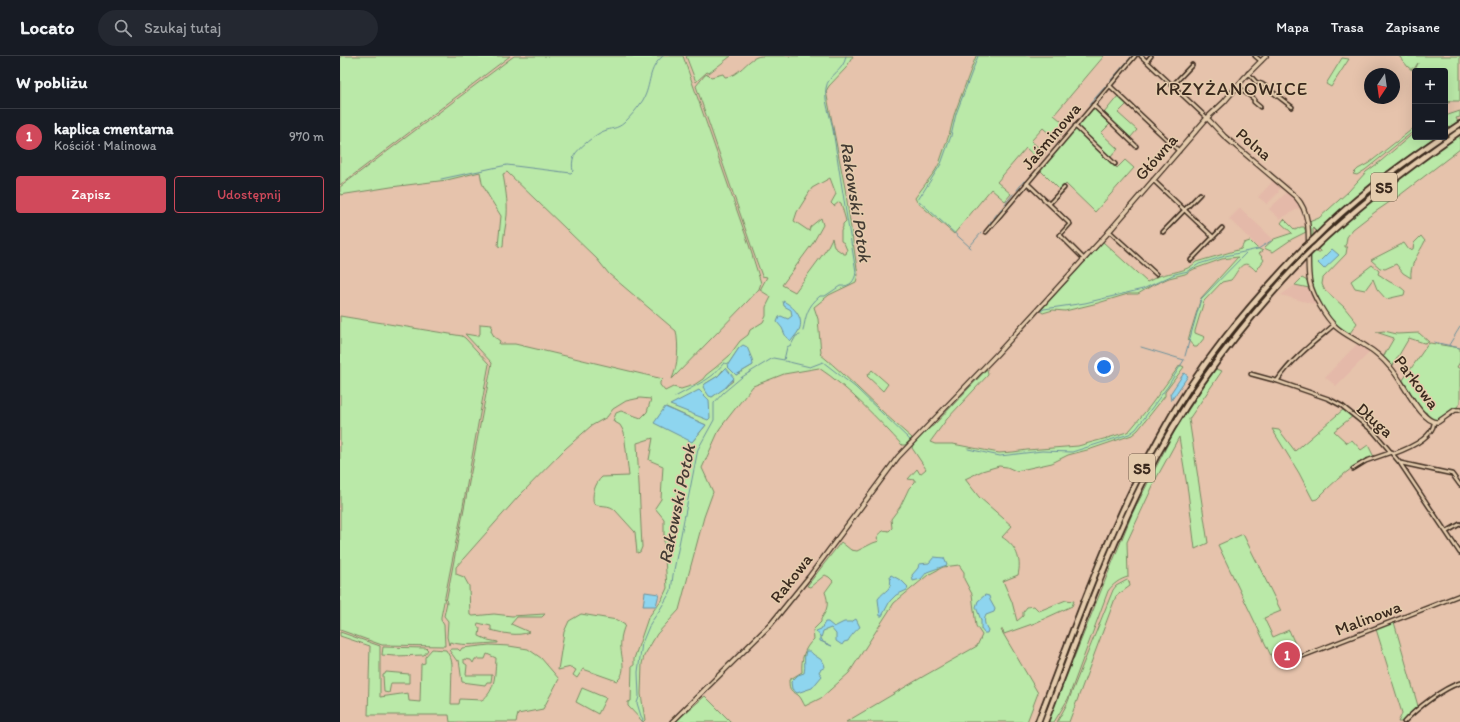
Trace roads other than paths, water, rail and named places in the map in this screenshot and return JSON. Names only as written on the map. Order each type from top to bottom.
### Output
[{"type":"highway","points":[[1448,132],[1460,124]]},
{"type":"highway","name":"S5","points":[[1045,722],[1120,533],[1146,475],[1190,399],[1221,355],[1264,300],[1313,248],[1334,228],[1380,190],[1460,131]]},
{"type":"highway","name":"S5","points":[[1038,722],[1113,531],[1159,436],[1180,402],[1216,350],[1260,295],[1304,248],[1343,211],[1437,140]]},
{"type":"street","name":"Jaśminowa","points":[[986,232],[1135,56]]},
{"type":"street","name":"Polna","points":[[1141,56],[1173,85],[1224,136],[1296,197],[1302,204],[1305,211],[1308,228]]},
{"type":"street","points":[[1147,61],[1151,56]]},
{"type":"street","points":[[1255,56],[1261,60]]},
{"type":"street","name":"Główna","points":[[1084,259],[1207,118],[1224,102],[1248,73],[1266,56]]},
{"type":"street","points":[[1173,85],[1192,65]]},
{"type":"street","points":[[1248,73],[1256,82],[1262,84],[1292,107]]},
{"type":"street","points":[[1109,85],[1179,151]]},
{"type":"street","points":[[1237,86],[1254,99],[1254,102],[1260,107]]},
{"type":"street","points":[[1092,105],[1136,146]]},
{"type":"street","points":[[1075,126],[1115,164]]},
{"type":"street","points":[[1153,180],[1213,238]]},
{"type":"street","points":[[1027,183],[1070,224],[1060,235],[1084,259]]},
{"type":"street","points":[[1049,204],[1064,188]]},
{"type":"street","points":[[1164,232],[1200,194]]},
{"type":"street","points":[[1191,260],[1222,228]]},
{"type":"street","name":"Parkowa","points":[[1308,228],[1310,284],[1319,303],[1334,325],[1374,351],[1382,358],[1398,376],[1421,412],[1428,420],[1434,423],[1440,422],[1455,410],[1460,410]]},
{"type":"street","points":[[1109,231],[1156,274]]},
{"type":"street","name":"Rakowa","points":[[672,722],[771,624],[809,577],[892,463],[998,354],[1084,259]]},
{"type":"street","points":[[1277,381],[1282,372],[1298,356],[1334,325]]},
{"type":"street","name":"Długa","points":[[1251,374],[1277,381],[1336,402],[1373,431],[1393,453],[1460,553]]},
{"type":"street","points":[[1353,469],[1366,461],[1417,444],[1434,428],[1434,423]]},
{"type":"street","points":[[1400,463],[1452,474],[1460,485]]},
{"type":"street","points":[[1446,532],[1460,524]]},
{"type":"street","name":"Malinowa","points":[[1285,663],[1460,595]]},
{"type":"street","points":[[1404,722],[1413,713],[1448,688],[1460,683]]},
{"type":"water","points":[[1332,249],[1339,255],[1324,269],[1318,263]]},
{"type":"water","points":[[783,301],[794,309],[800,321],[799,330],[791,341],[786,337],[782,328],[777,322],[781,316],[788,319],[792,316],[791,310],[784,306]]},
{"type":"water","points":[[743,345],[747,347],[753,365],[736,375],[727,366],[739,348]]},
{"type":"water","points":[[726,368],[734,378],[725,388],[712,397],[709,396],[703,387]]},
{"type":"water","points":[[1184,373],[1188,376],[1171,401],[1170,394]]},
{"type":"water","points":[[699,390],[709,400],[710,418],[708,420],[670,405]]},
{"type":"water","points":[[665,407],[706,425],[692,442],[654,423]]},
{"type":"water","points":[[934,557],[944,558],[947,565],[927,572],[921,579],[913,581],[912,575],[918,568],[919,564],[929,563]]},
{"type":"water","points":[[891,575],[902,581],[908,587],[907,590],[896,595],[890,601],[882,616],[880,616],[878,599],[888,589],[891,581]]},
{"type":"water","points":[[645,592],[659,594],[656,606],[643,606]]},
{"type":"water","points":[[985,595],[989,596],[995,609],[994,612],[986,615],[985,617],[985,623],[988,630],[987,633],[984,633],[981,629],[981,620],[976,607],[978,601]]},
{"type":"water","points":[[856,619],[860,627],[848,641],[844,642],[842,645],[836,641],[836,634],[831,628],[823,631],[821,638],[823,642],[832,646],[820,641],[820,636],[816,631],[821,629],[825,622],[828,622],[834,627],[844,622],[851,622]]},
{"type":"water","points":[[806,651],[810,651],[821,660],[825,667],[820,670],[819,672],[822,676],[812,688],[797,693],[792,689],[791,682],[798,675],[804,673]]},
{"type":"waterway","points":[[441,179],[507,165],[571,173],[573,171],[573,158],[579,149],[601,132],[621,125],[637,109],[646,94],[654,66],[663,56]]},
{"type":"waterway","name":"Rakowski Potok","points":[[803,331],[805,320],[812,304],[820,296],[825,296],[840,286],[847,286],[853,281],[856,272],[826,94],[827,83],[842,66],[846,56]]},
{"type":"waterway","points":[[971,248],[918,200],[941,164],[951,136],[956,114],[978,56]]},
{"type":"waterway","points":[[1089,105],[1132,56]]},
{"type":"waterway","points":[[1017,190],[1024,181]]},
{"type":"waterway","points":[[1005,204],[1013,194]]},
{"type":"waterway","points":[[999,211],[1002,208]]},
{"type":"waterway","points":[[994,218],[997,214]]},
{"type":"waterway","points":[[989,225],[991,221]]},
{"type":"waterway","points":[[970,246],[981,233]]},
{"type":"waterway","points":[[1041,311],[1044,309],[1085,303],[1143,289],[1175,274],[1188,271],[1199,264],[1225,256],[1258,249],[1271,241]]},
{"type":"waterway","points":[[1185,356],[1201,299],[1246,253]]},
{"type":"waterway","points":[[1449,345],[1460,327]]},
{"type":"waterway","name":"Rakowski Potok","points":[[642,721],[643,719],[637,703],[639,697],[638,672],[642,643],[650,624],[671,591],[698,449],[714,420],[714,403],[723,393],[742,377],[773,358],[784,360],[787,347],[791,345],[796,336],[800,335]]},
{"type":"waterway","points":[[1434,342],[1460,348]]},
{"type":"waterway","points":[[968,449],[1000,456],[1042,451],[1072,452],[1129,434],[1136,429],[1168,386],[1184,360],[1141,347]]},
{"type":"waterway","points":[[785,361],[810,367],[823,362],[855,387],[911,441]]},
{"type":"waterway","points":[[675,397],[706,380],[724,363],[728,364]]},
{"type":"place","name":"kaplica cmentarna","points":[[1287,655]]},
{"type":"district","name":"KRZYŻANOWICE","points":[[1232,88]]}]
